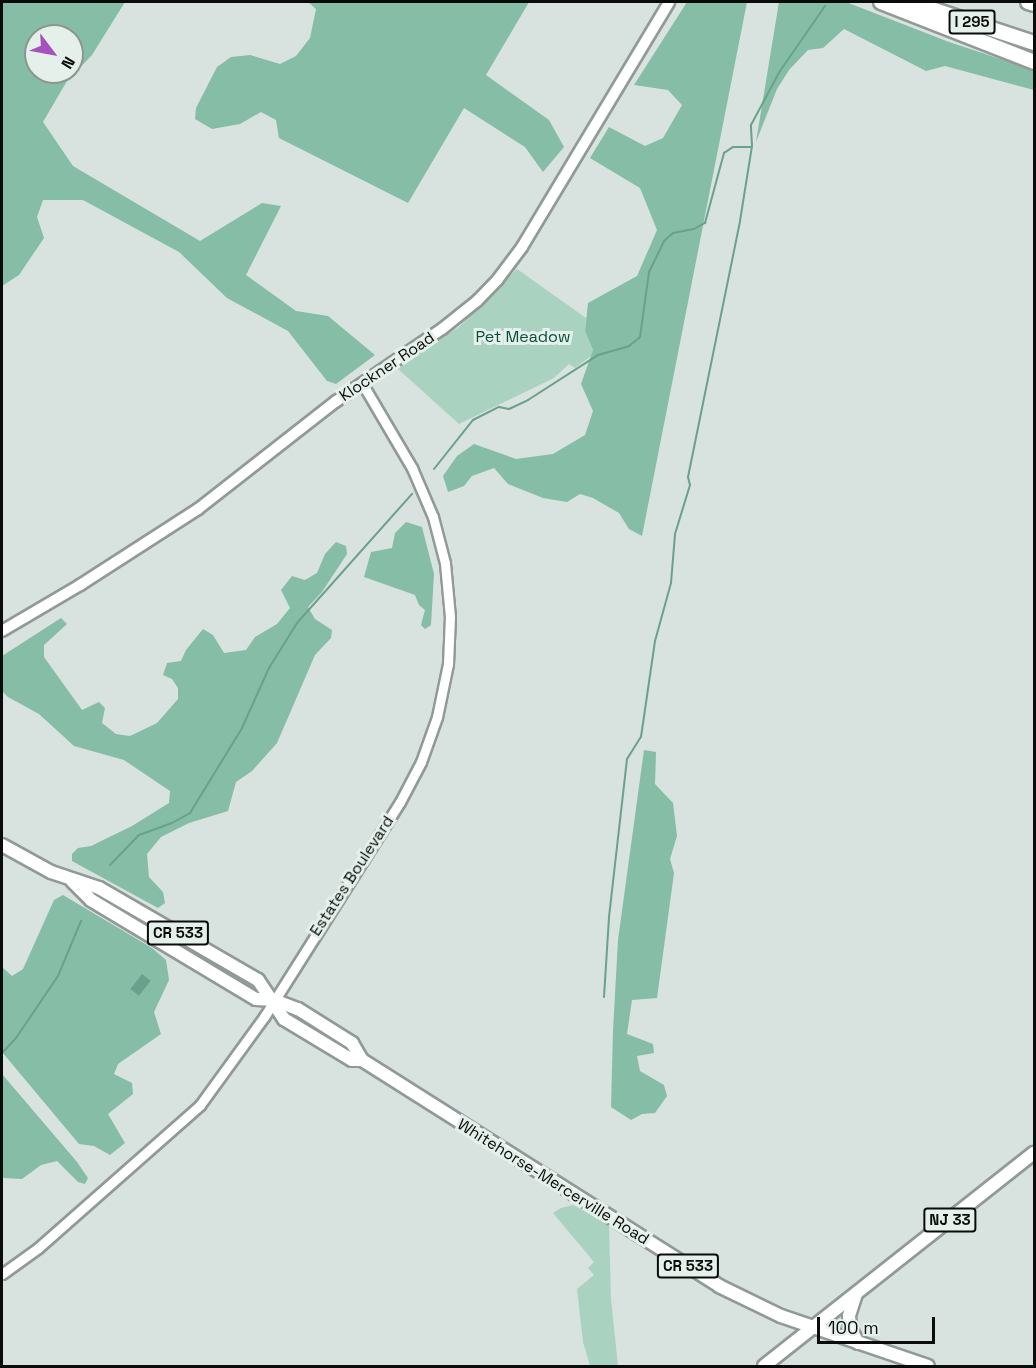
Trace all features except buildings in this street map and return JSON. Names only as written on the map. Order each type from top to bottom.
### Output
[{"type":"highway","points":[[882,2],[1035,62]]},
{"type":"highway","name":"I 295","points":[[910,2],[1035,43]]},
{"type":"highway","points":[[1028,2],[1035,4]]},
{"type":"main road","name":"Klockner Road","points":[[2,632],[198,509],[362,383],[457,318],[504,271],[563,181],[669,2]]},
{"type":"main road","name":"Whitehorse-Mercerville Road","points":[[2,845],[72,881],[99,888],[258,980],[285,1019],[352,1060],[362,1060],[718,1286],[761,1308],[814,1328]]},
{"type":"main road","name":"Whitehorse-Mercerville Road","points":[[72,881],[91,900],[145,934],[256,999],[274,1000]]},
{"type":"main road","name":"NJ 33","points":[[765,1366],[1035,1153]]},
{"type":"main road","points":[[856,1294],[849,1316],[850,1328],[858,1343]]},
{"type":"main road","name":"CR 533","points":[[814,1328],[928,1366]]},
{"type":"street","name":"Estates Boulevard","points":[[2,1274],[38,1248],[185,1121],[214,1089],[274,1000],[411,783],[437,717],[448,664],[449,593],[433,517],[401,446],[362,383]]},
{"type":"green space","name":"Pet Meadow","points":[[517,269],[586,318],[585,331],[593,350],[591,356],[575,368],[569,364],[554,378],[459,424],[397,368],[459,327]]},
{"type":"green space","points":[[573,1205],[609,1225],[611,1299],[618,1366],[590,1366],[583,1342],[577,1289],[594,1275],[588,1268],[594,1262],[553,1213]]},
{"type":"shaded area","points":[[2,2],[125,2],[92,55],[84,63],[84,24],[24,24],[24,84],[65,84],[43,122],[73,166],[200,241],[262,203],[281,206],[246,275],[296,311],[328,316],[375,355],[336,384],[327,381],[288,331],[227,298],[179,252],[83,200],[43,200],[37,217],[44,238],[19,275],[2,286]]},
{"type":"shaded area","points":[[308,2],[529,2],[486,75],[549,120],[564,147],[543,172],[525,147],[464,108],[408,203],[279,138],[276,120],[261,112],[240,124],[212,129],[195,119],[196,108],[217,67],[231,57],[250,55],[280,64],[296,56],[310,38],[316,9]]},
{"type":"shaded area","points":[[687,2],[747,2],[642,536],[629,529],[619,513],[593,498],[580,494],[567,502],[543,498],[508,484],[494,468],[472,476],[464,486],[448,492],[443,476],[457,456],[474,444],[516,459],[553,454],[585,435],[593,411],[581,384],[593,350],[585,331],[588,303],[637,276],[657,230],[640,188],[590,158],[609,127],[645,146],[663,138],[682,105],[668,90],[634,85]]},
{"type":"shaded area","points":[[779,2],[846,2],[949,42],[1034,70],[1034,90],[945,66],[926,71],[844,29],[823,48],[808,50],[789,70],[777,89],[756,142]]},
{"type":"shaded area","points":[[406,522],[422,527],[434,574],[431,625],[425,629],[421,625],[425,610],[419,605],[415,595],[364,577],[371,552],[392,548],[395,533]]},
{"type":"shaded area","points":[[336,542],[346,546],[347,554],[322,592],[308,607],[315,619],[332,630],[331,638],[315,655],[277,743],[252,771],[236,782],[228,811],[189,823],[161,837],[147,854],[149,877],[163,892],[165,903],[158,908],[72,861],[72,854],[78,848],[91,846],[132,826],[169,803],[170,791],[124,760],[74,746],[39,714],[8,697],[2,691],[2,656],[61,618],[67,624],[44,645],[44,657],[82,710],[99,702],[105,708],[102,723],[116,734],[130,736],[157,723],[178,699],[178,688],[172,679],[163,675],[167,663],[181,661],[186,650],[203,629],[213,635],[224,653],[246,650],[255,637],[277,624],[290,608],[281,590],[292,576],[305,580],[317,573],[325,554]]},
{"type":"shaded area","points":[[644,750],[656,752],[655,784],[673,803],[677,836],[670,859],[674,873],[657,998],[632,1000],[627,1034],[653,1044],[654,1053],[637,1056],[640,1071],[664,1085],[667,1096],[655,1113],[642,1114],[631,1120],[611,1107],[613,1031],[618,940]]},
{"type":"shaded area","points":[[63,895],[152,948],[166,960],[169,980],[154,1012],[161,1034],[118,1064],[114,1074],[132,1083],[133,1094],[108,1114],[125,1143],[110,1155],[94,1146],[79,1144],[2,1052],[2,967],[12,976],[23,969],[54,900]]},
{"type":"shaded area","points":[[142,974],[151,981],[139,996],[130,989]]},
{"type":"shaded area","points":[[2,1074],[77,1162],[88,1178],[85,1184],[78,1182],[57,1161],[41,1165],[22,1179],[2,1176]]},
{"type":"waterway","points":[[604,997],[609,917],[627,759],[641,737],[655,641],[671,583],[675,534],[690,485],[688,477],[740,221],[752,146],[751,125],[780,71],[825,6]]},
{"type":"waterway","points":[[434,469],[473,420],[499,407],[509,409],[528,400],[598,355],[629,346],[640,337],[649,272],[664,241],[673,233],[694,229],[705,223],[724,153],[733,147],[751,147]]},
{"type":"waterway","points":[[110,865],[139,835],[172,823],[190,813],[242,728],[269,668],[297,623],[412,494]]},
{"type":"waterway","points":[[2,1053],[16,1038],[58,976],[81,921]]}]
